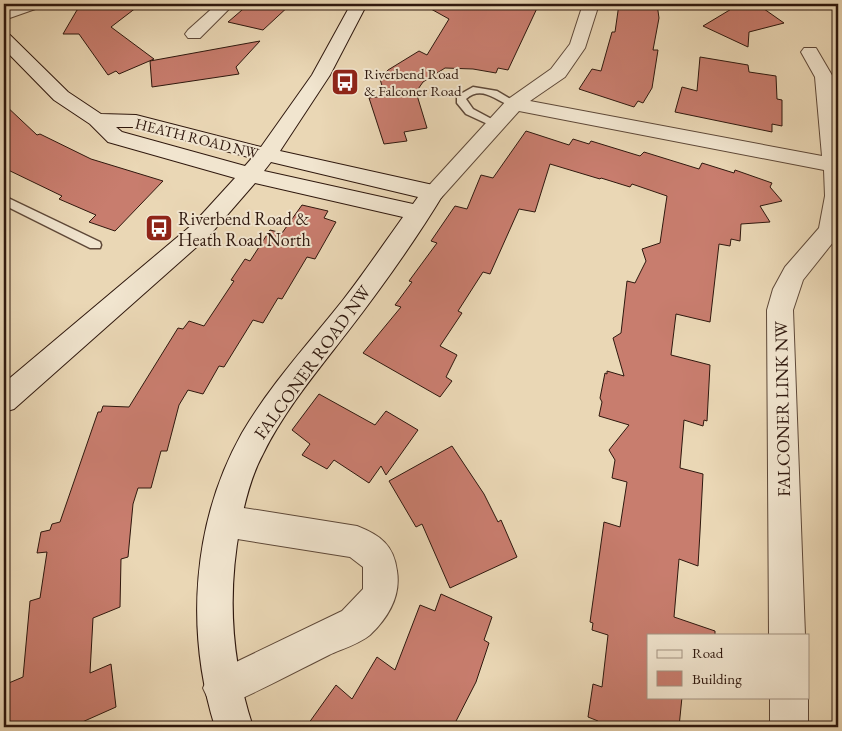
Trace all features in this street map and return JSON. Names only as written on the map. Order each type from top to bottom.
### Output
[{"type":"street","points":[[4,14],[35,4]]},
{"type":"street","points":[[194,34],[226,4]]},
{"type":"street","points":[[4,400],[201,230],[251,175],[321,75],[359,4]]},
{"type":"street","name":"FALCONER ROAD NW","points":[[234,727],[222,688],[215,641],[215,600],[225,521],[236,482],[252,446],[271,412],[364,291],[426,203],[514,104],[558,73],[579,44],[591,4]]},
{"type":"street","name":"HEATH ROAD NW","points":[[4,39],[61,96],[97,120],[115,137],[251,175]]},
{"type":"street","name":"FALCONER LINK NW","points":[[787,634],[780,310],[786,289],[794,274],[830,230],[836,196],[824,77],[810,52]]},
{"type":"street","points":[[514,104],[834,165]]},
{"type":"street","name":"HEATH ROAD NW","points":[[97,120],[136,121],[229,146],[267,154]]},
{"type":"street","points":[[267,154],[426,203]]},
{"type":"street","points":[[251,175],[426,203]]},
{"type":"street","points":[[222,688],[355,624],[371,610],[382,592],[378,558],[357,542],[225,521]]},
{"type":"street","points":[[789,698],[789,727]]},
{"type":"lane","points":[[496,124],[466,109],[461,104],[461,98],[466,92],[482,89],[514,104]]},
{"type":"lane","points":[[4,200],[96,245]]},
{"type":"building","points":[[88,4],[141,4],[111,27],[154,59],[119,74],[116,71],[108,75],[79,34],[63,34],[77,10]]},
{"type":"building","points":[[249,4],[291,4],[263,30],[228,22]]},
{"type":"building","points":[[422,4],[539,4],[508,70],[498,68],[496,73],[473,69],[445,68],[423,82],[416,92],[427,128],[404,132],[407,141],[384,144],[369,98],[385,96],[380,79],[388,70],[419,51],[427,55],[449,19]]},
{"type":"building","points":[[619,4],[657,4],[659,18],[653,50],[658,50],[652,88],[643,103],[638,101],[634,107],[579,89],[592,69],[601,71],[612,32],[615,32]]},
{"type":"building","points":[[757,4],[784,23],[749,32],[748,47],[703,26],[738,5]]},
{"type":"building","points":[[260,41],[236,67],[239,74],[152,87],[150,61]]},
{"type":"building","points":[[700,57],[748,65],[749,72],[776,76],[777,99],[782,100],[782,126],[772,124],[772,132],[675,112],[682,87],[697,91]]},
{"type":"building","points":[[4,104],[37,135],[40,134],[91,159],[163,181],[115,231],[89,222],[96,215],[59,199],[62,196],[4,168]]},
{"type":"building","points":[[526,131],[569,145],[573,139],[589,144],[591,141],[640,156],[644,152],[699,169],[702,163],[734,173],[735,170],[772,183],[770,187],[782,201],[760,206],[770,222],[741,224],[740,241],[731,239],[730,246],[719,244],[710,322],[676,314],[671,355],[710,365],[707,421],[704,420],[703,426],[684,420],[680,468],[703,474],[698,566],[679,559],[674,617],[715,631],[715,634],[647,634],[647,698],[682,698],[679,727],[597,727],[598,721],[588,717],[593,684],[602,687],[608,635],[592,630],[593,623],[590,622],[604,522],[620,527],[627,482],[612,478],[615,460],[609,450],[629,425],[599,416],[602,402],[600,398],[607,371],[624,376],[613,338],[621,333],[627,281],[635,283],[646,261],[642,249],[660,243],[667,196],[632,184],[630,187],[550,164],[535,212],[519,209],[490,274],[483,272],[458,311],[462,313],[440,346],[457,355],[446,377],[452,381],[440,397],[363,353],[401,307],[395,305],[412,282],[409,281],[437,243],[431,241],[455,206],[467,209],[481,175],[493,178]]},
{"type":"building","points":[[302,205],[328,211],[324,218],[336,222],[315,259],[307,257],[282,299],[278,298],[263,323],[253,320],[224,367],[219,366],[203,394],[188,390],[179,405],[167,451],[161,451],[151,488],[138,488],[133,504],[128,557],[121,559],[120,607],[93,618],[90,673],[111,664],[116,707],[71,727],[4,727],[4,685],[23,677],[30,601],[40,598],[47,552],[37,553],[41,532],[50,530],[52,524],[60,522],[98,412],[101,412],[103,406],[129,407],[178,328],[183,329],[189,321],[204,326],[234,281],[231,280],[245,259],[250,261],[270,230],[282,233]]},
{"type":"building","points":[[319,394],[375,425],[386,411],[418,430],[386,475],[381,466],[369,483],[334,460],[327,469],[302,455],[310,444],[292,430]]},
{"type":"building","points":[[452,446],[484,494],[498,522],[501,520],[517,557],[450,588],[422,524],[416,527],[389,481]]},
{"type":"building","points":[[441,594],[492,617],[484,640],[489,643],[476,682],[453,727],[306,727],[336,685],[352,699],[377,657],[395,670],[420,605],[435,611]]},
{"type":"place","name":"Riverbend Road & Falconer Road","points":[[345,82]]},
{"type":"place","name":"Riverbend Road & Heath Road North","points":[[159,228]]}]
